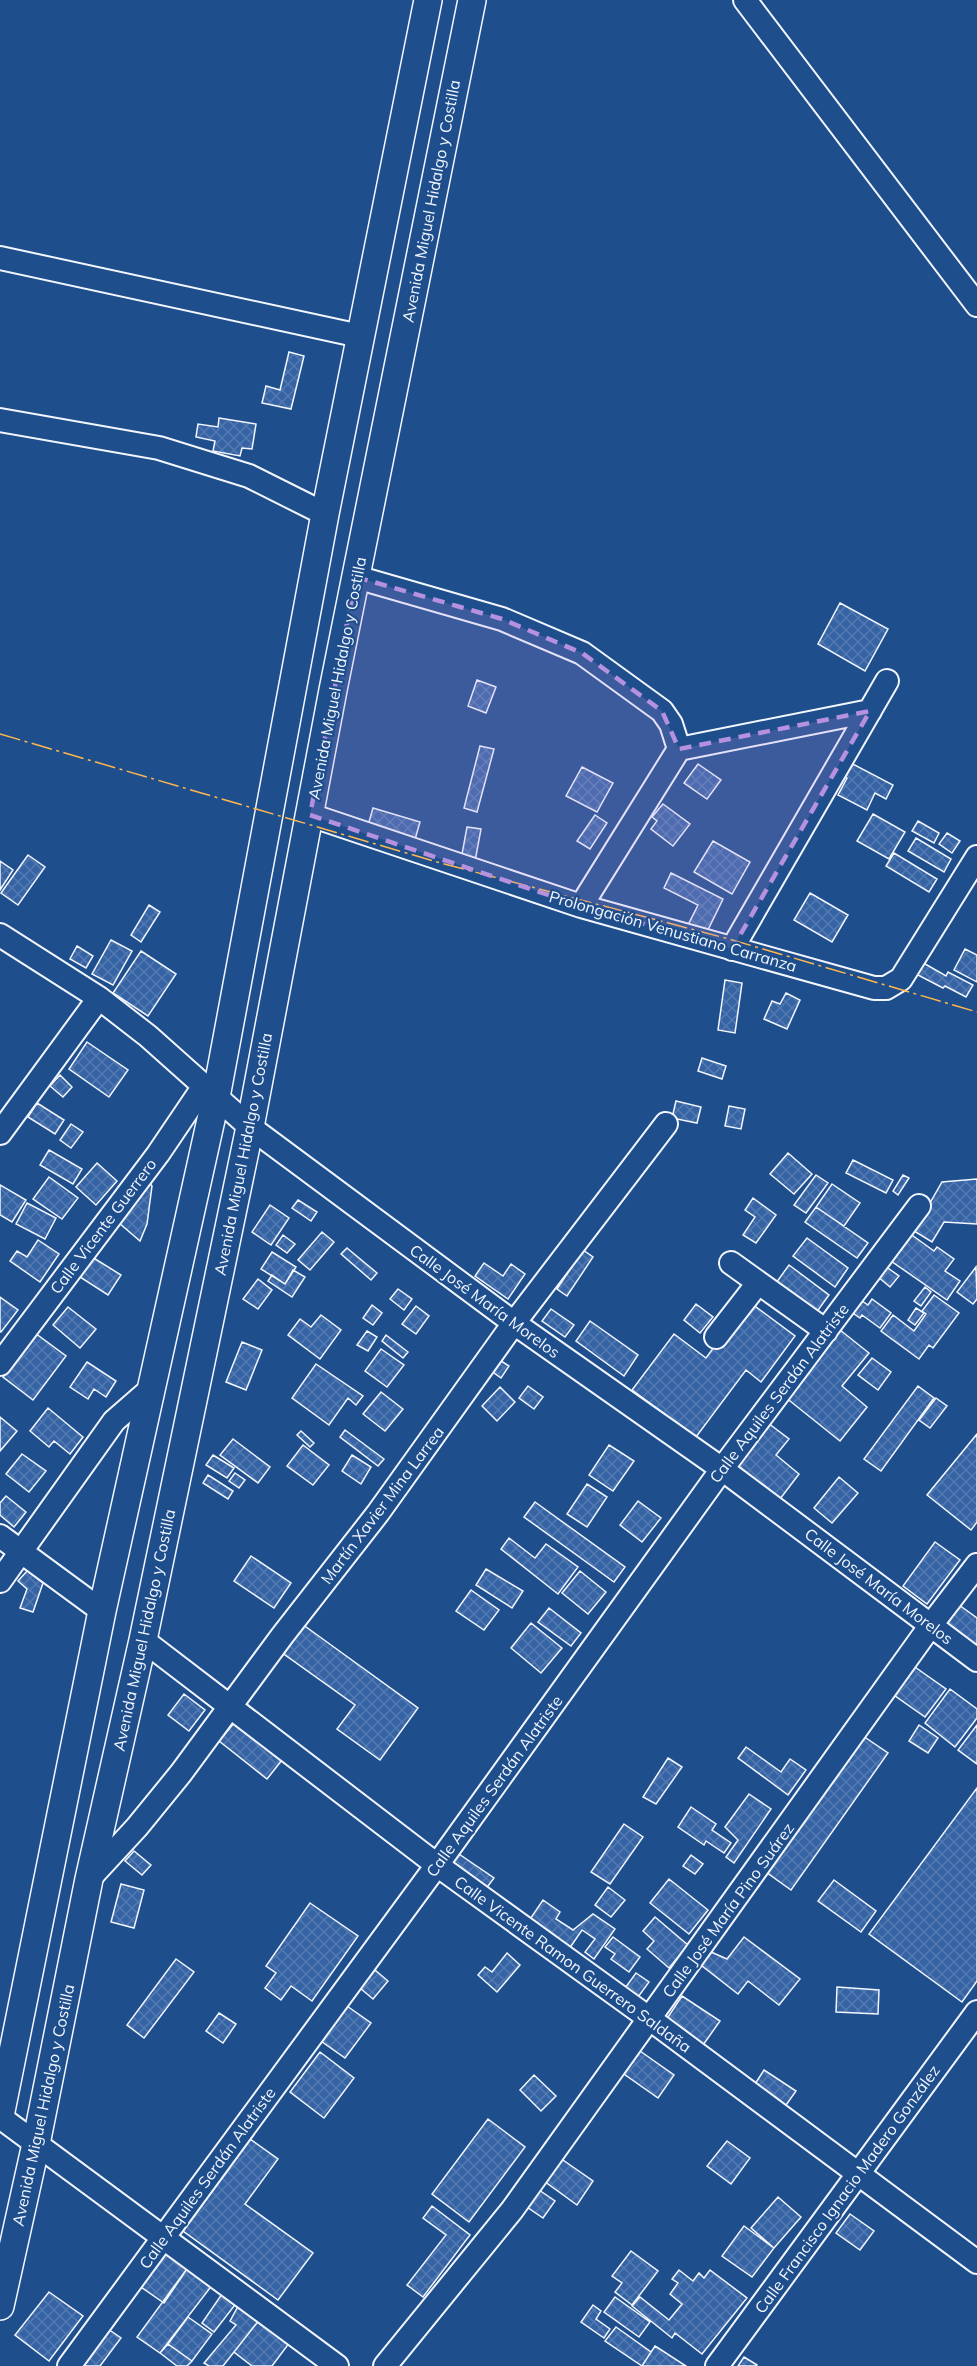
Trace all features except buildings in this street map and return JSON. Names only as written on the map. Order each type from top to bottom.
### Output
[{"type":"main road","points":[[0,2117],[102,1611],[153,1387],[428,0]]},
{"type":"main road","name":"Avenida Miguel Hidalgo y Costilla","points":[[0,2306],[36,2144],[89,1880],[144,1640],[250,1127],[356,577],[472,0]]},
{"type":"street","points":[[745,0],[977,305]]},
{"type":"street","points":[[0,258],[360,336]]},
{"type":"street","points":[[0,420],[159,448],[249,476],[325,514]]},
{"type":"street","points":[[356,577],[502,619],[582,653],[662,711],[670,724],[679,749]]},
{"type":"street","points":[[732,949],[887,681]]},
{"type":"street","points":[[581,906],[679,749],[870,711]]},
{"type":"street","name":"Prolongación Venustiano Carranza","points":[[310,815],[581,906],[874,988],[886,988],[901,979],[977,857]]},
{"type":"street","name":"Calle José María Morelos","points":[[0,935],[99,998],[148,1036],[250,1127],[514,1323],[722,1469],[977,1660]]},
{"type":"street","points":[[0,1133],[99,998]]},
{"type":"street","name":"Calle Vicente Guerrero","points":[[0,1364],[158,1154],[210,1092]]},
{"type":"street","name":"Martín Xavier Mina Larrea","points":[[89,1880],[137,1827],[231,1706],[378,1513],[514,1323],[666,1124]]},
{"type":"street","name":"Calle Aquiles Serdán Alatriste","points":[[69,2366],[437,1865],[722,1469],[919,1206]]},
{"type":"street","points":[[731,1263],[826,1331]]},
{"type":"street","points":[[717,1337],[758,1283]]},
{"type":"street","points":[[0,1581],[114,1421],[153,1387]]},
{"type":"street","points":[[0,1536],[102,1611]]},
{"type":"street","name":"Calle José María Pino Suárez","points":[[386,2366],[512,2210],[977,1565]]},
{"type":"street","name":"Calle Vicente Ramon Guerrero Saldaña","points":[[144,1640],[437,1865],[650,2019],[977,2262]]},
{"type":"street","name":"Calle Francisco Ignacio Madero González","points":[[717,2366],[977,2012]]},
{"type":"street","points":[[0,2117],[337,2366]]},
{"type":"highlighted area","points":[[356,577],[502,619],[582,653],[662,711],[679,749],[870,711],[732,949],[581,906],[310,815]]},
{"type":"power","points":[[0,734],[437,862],[729,939],[977,1012]]}]
